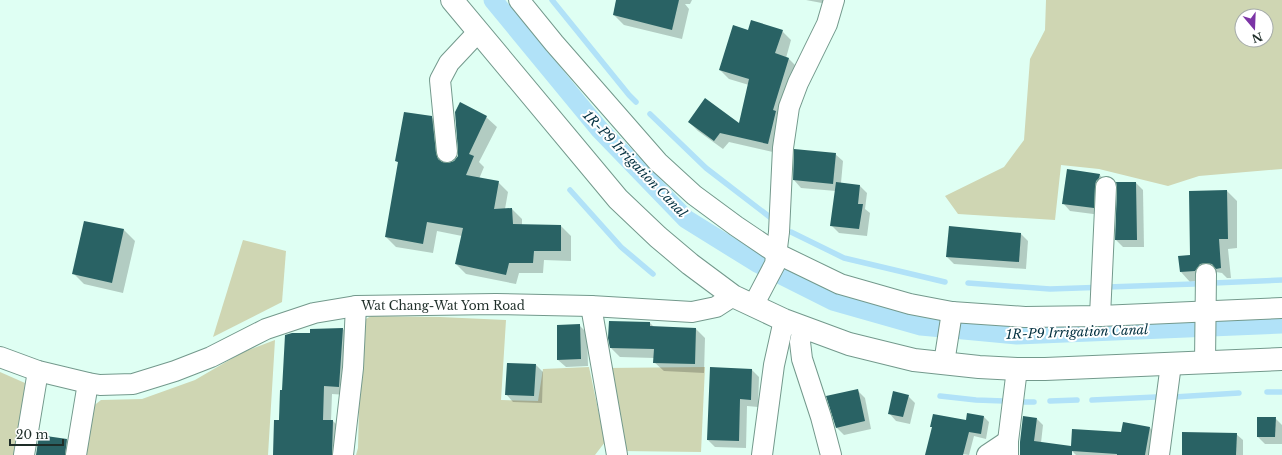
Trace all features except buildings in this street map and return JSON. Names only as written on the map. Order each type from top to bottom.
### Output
[{"type":"main road","points":[[452,0],[618,199],[658,237],[690,264],[733,296],[794,324],[849,344],[914,360],[945,354],[1017,369],[1171,364],[1205,354],[1282,359]]},
{"type":"street","points":[[519,0],[574,67],[658,162],[694,195],[736,226],[775,258],[840,284],[910,304],[951,318],[1025,317],[1100,311],[1206,315],[1282,308]]},
{"type":"street","points":[[753,306],[764,287],[775,258],[780,232],[783,148],[789,107],[798,82],[828,24],[834,0]]},
{"type":"street","points":[[447,152],[440,80],[449,63],[478,32]]},
{"type":"street","points":[[1100,311],[1106,187]]},
{"type":"street","points":[[1205,354],[1206,274]]},
{"type":"street","name":"Wat Chang-Wat Yom Road","points":[[0,357],[38,371],[88,383],[100,385],[133,384],[175,372],[211,357],[266,329],[314,313],[356,306],[496,304],[591,306],[692,312],[716,307],[733,296]]},
{"type":"street","points":[[343,455],[353,368],[356,306]]},
{"type":"street","points":[[591,306],[617,455]]},
{"type":"street","points":[[945,354],[951,318]]},
{"type":"street","points":[[762,455],[774,365],[794,324]]},
{"type":"street","points":[[794,324],[800,342],[802,359],[821,417],[831,455]]},
{"type":"street","points":[[1159,455],[1171,364]]},
{"type":"street","points":[[987,455],[1008,448],[1017,369]]},
{"type":"street","points":[[24,455],[38,371]]},
{"type":"street","points":[[76,455],[88,383]]},
{"type":"green space","points":[[1046,0],[1282,0],[1282,169],[1199,176],[1168,186],[1099,169],[1061,165],[1055,220],[958,214],[945,196],[1004,167],[1024,140],[1030,59],[1045,30]]},
{"type":"green space","points":[[243,240],[286,251],[282,302],[213,337]]},
{"type":"green space","points":[[371,316],[506,320],[501,400],[538,401],[543,369],[589,367],[605,442],[595,455],[356,455],[358,448],[361,322]]},
{"type":"green space","points":[[275,340],[268,455],[83,455],[92,407],[101,400],[142,399],[195,380],[243,352]]},
{"type":"green space","points":[[705,367],[701,452],[621,451],[606,368]]},
{"type":"green space","points":[[0,372],[25,383],[15,455],[0,455]]},
{"type":"waterway","name":"1R-P9 Irrigation Canal","points":[[493,0],[600,130],[686,219],[757,263],[833,301],[921,326],[1017,335],[1282,324]]},
{"type":"waterway","points":[[552,0],[636,102]]},
{"type":"waterway","points":[[650,114],[706,168],[771,218]]},
{"type":"waterway","points":[[570,190],[621,247],[653,274]]},
{"type":"waterway","points":[[791,232],[844,258],[945,282]]},
{"type":"waterway","points":[[1214,283],[1282,280]]},
{"type":"waterway","points":[[968,283],[1050,289],[1194,284]]},
{"type":"waterway","points":[[1267,392],[1282,392]]},
{"type":"waterway","points":[[1174,397],[1239,393]]},
{"type":"waterway","points":[[940,396],[1004,401]]},
{"type":"waterway","points":[[1092,400],[1156,397]]},
{"type":"waterway","points":[[1050,401],[1077,400]]},
{"type":"waterway","points":[[1019,402],[1034,402]]}]
